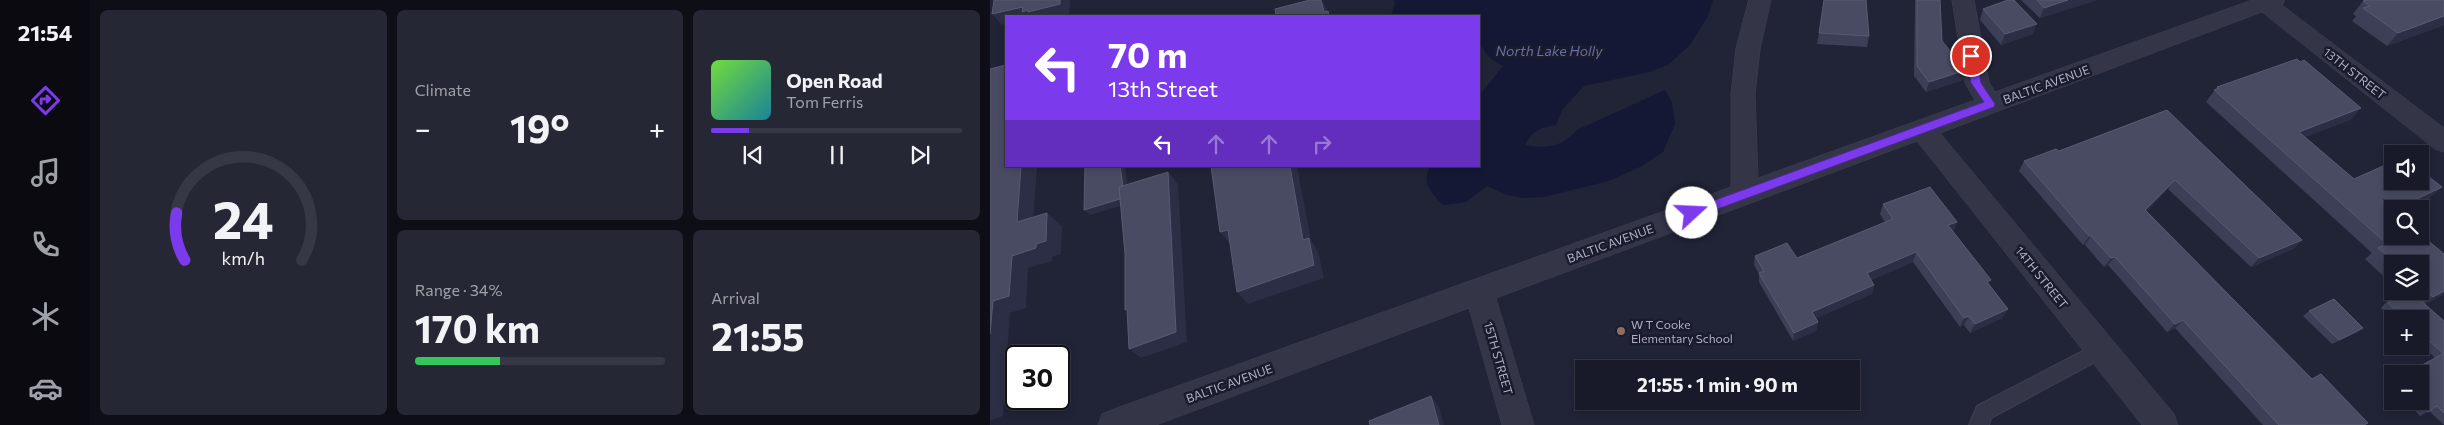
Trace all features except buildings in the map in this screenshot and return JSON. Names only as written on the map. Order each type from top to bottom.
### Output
[{"type":"street","points":[[1745,194],[1743,94],[1748,49],[1760,0]]},
{"type":"street","points":[[1963,0],[1976,83],[1990,104]]},
{"type":"street","name":"BALTIC AVENUE","points":[[1114,425],[2270,2]]},
{"type":"street","name":"13TH STREET","points":[[2270,2],[2444,142]]},
{"type":"street","name":"14TH STREET","points":[[1922,129],[2162,425]]},
{"type":"street","name":"15TH STREET","points":[[1479,291],[1518,425]]},
{"type":"lane","points":[[1979,425],[1984,412],[2100,350]]},
{"type":"water","name":"North Lake Holly","points":[[1393,0],[1713,0],[1708,16],[1690,45],[1668,65],[1649,72],[1584,86],[1562,110],[1556,125],[1538,130],[1525,145],[1540,147],[1560,143],[1577,130],[1665,90],[1672,102],[1675,124],[1663,152],[1642,166],[1609,181],[1544,197],[1524,198],[1507,195],[1487,186],[1466,202],[1443,205],[1431,192],[1427,183],[1427,172],[1430,167],[1480,167],[1480,95],[1503,66],[1484,51],[1480,40],[1480,15],[1391,15],[1395,2]]},
{"type":"place","name":"W T Cooke Elementary School","points":[[1621,331]]},
{"type":"route","points":[[1692,213],[1990,104],[1976,83],[1971,56]]}]
